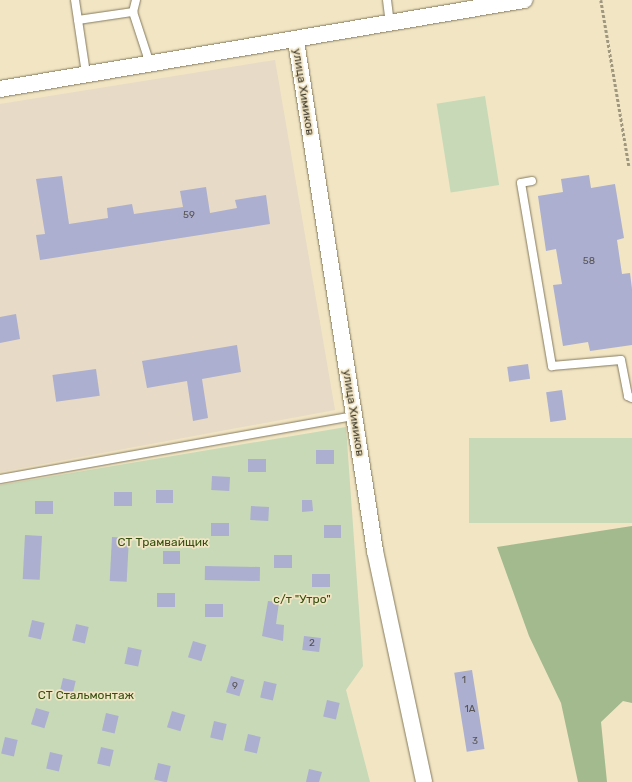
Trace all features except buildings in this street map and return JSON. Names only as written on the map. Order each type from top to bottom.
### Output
[{"type":"street","points":[[0,89],[296,41],[524,0]]},
{"type":"street","name":"улица Химиков","points":[[296,41],[375,550],[424,782]]},
{"type":"lane","points":[[75,0],[86,74]]},
{"type":"lane","points":[[136,0],[133,12],[150,64]]},
{"type":"lane","points":[[387,0],[390,23]]},
{"type":"lane","points":[[78,20],[133,12]]},
{"type":"lane","points":[[532,181],[521,183],[552,366],[621,360],[628,396],[632,398]]},
{"type":"lane","points":[[0,479],[354,416]]},
{"type":"path","points":[[601,0],[628,166]]},
{"type":"shaded area","points":[[275,60],[335,410],[0,472],[0,104]]},
{"type":"green space","points":[[485,96],[499,185],[451,193],[437,104]]},
{"type":"green space","points":[[346,427],[363,666],[346,690],[370,782],[0,782],[0,485]]},
{"type":"green space","points":[[469,438],[632,438],[632,523],[469,523]]},
{"type":"green space","points":[[632,526],[632,703],[623,701],[601,722],[607,782],[578,782],[561,703],[529,636],[497,547]]},
{"type":"park label","name":"СТ Трамвайщик","points":[[163,543]]},
{"type":"park label","name":"с/т \"Утро\"","points":[[302,600]]},
{"type":"park label","name":"СТ Стальмонтаж","points":[[86,696]]}]
